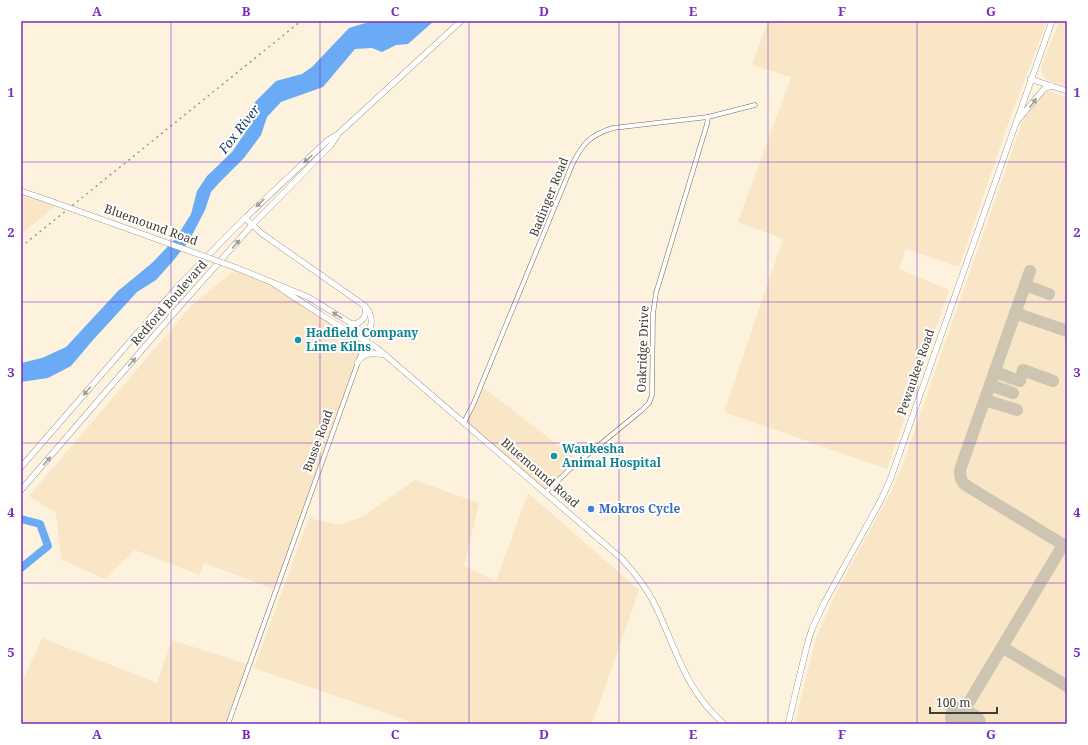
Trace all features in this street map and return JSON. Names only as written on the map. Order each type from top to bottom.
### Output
[{"type":"main road","name":"Redford Boulevard","points":[[21,467],[180,284],[245,218],[328,140],[338,134],[461,21]]},
{"type":"main road","name":"Pewaukee Road","points":[[788,724],[812,630],[824,602],[881,500],[890,480],[1030,79],[1052,21]]},
{"type":"main road","points":[[1030,79],[1067,91]]},
{"type":"main road","points":[[1015,123],[1044,89],[1048,86],[1052,86]]},
{"type":"main road","name":"Redford Boulevard","points":[[21,490],[252,225],[331,145],[338,134]]},
{"type":"main road","name":"Bluemound Road","points":[[21,191],[237,268],[308,297],[352,324],[361,332],[366,340],[464,422],[622,559],[636,575],[656,607],[679,663],[689,681],[706,706],[724,724]]},
{"type":"main road","points":[[245,218],[261,233],[365,306],[366,312],[364,318],[358,323],[352,324]]},
{"type":"main road","name":"Bluemound Road","points":[[273,283],[359,338],[366,340]]},
{"type":"main road","points":[[162,305],[173,314]]},
{"type":"main road","name":"Busse Road","points":[[365,306],[370,313],[372,321],[366,340]]},
{"type":"main road","points":[[357,363],[361,357],[365,355],[385,355]]},
{"type":"main road","points":[[785,724],[790,716]]},
{"type":"street","name":"Badinger Road","points":[[464,422],[475,400],[572,165],[583,146],[595,135],[613,128],[708,117],[755,105]]},
{"type":"street","name":"Oakridge Drive","points":[[545,493],[570,469],[651,401],[653,308],[658,286],[708,117]]},
{"type":"street","name":"Busse Road","points":[[228,724],[366,340]]},
{"type":"shaded area","points":[[768,21],[1047,21],[1010,118],[959,267],[906,249],[899,269],[949,290],[887,469],[724,412],[783,239],[738,222],[791,77],[752,65]]},
{"type":"shaded area","points":[[1059,21],[1067,21],[1067,87],[1045,79],[1041,69]]},
{"type":"shaded area","points":[[1048,91],[1067,98],[1067,724],[795,724],[816,638],[837,591],[892,490],[905,458],[1023,120],[1042,94]]},
{"type":"shaded area","points":[[21,191],[58,204],[21,234]]},
{"type":"shaded area","points":[[237,268],[252,274],[366,340],[276,590],[204,563],[199,575],[135,550],[105,579],[61,559],[56,513],[29,496],[192,305]]},
{"type":"shaded area","points":[[481,386],[579,461],[545,493],[464,422]]},
{"type":"shaded area","points":[[415,480],[479,503],[464,566],[496,581],[528,493],[639,590],[592,724],[417,724],[254,668],[309,518],[339,525],[362,517]]},
{"type":"shaded area","points":[[42,638],[157,683],[172,640],[249,665],[228,724],[21,724],[21,685]]},
{"type":"water","points":[[372,21],[434,21],[408,44],[396,45],[382,52],[372,48],[355,49],[323,87],[281,102],[267,117],[261,135],[244,158],[211,192],[205,210],[189,241],[156,280],[137,292],[71,366],[48,378],[21,382],[21,363],[42,358],[66,347],[118,291],[152,263],[176,238],[191,214],[197,191],[207,176],[232,152],[253,121],[255,102],[276,81],[302,74],[312,67],[349,28]]},
{"type":"waterway","points":[[21,519],[40,524],[48,546],[21,568]]},
{"type":"taxiway","points":[[1030,271],[960,470],[960,475],[961,480],[967,486],[1067,547]]},
{"type":"taxiway","points":[[1025,285],[1049,294]]},
{"type":"taxiway","points":[[1015,313],[1067,331]]},
{"type":"taxiway","points":[[995,372],[1020,381],[1023,370],[1053,381]]},
{"type":"taxiway","points":[[990,385],[1013,393]]},
{"type":"taxiway","points":[[985,400],[1017,410]]},
{"type":"taxiway","points":[[956,724],[1063,545]]},
{"type":"taxiway","points":[[1002,647],[1067,686]]},
{"type":"runway","points":[[960,717],[971,724]]},
{"type":"railway","points":[[21,247],[301,21]]},
{"type":"place","name":"Hadfield Company Lime Kilns","points":[[298,340]]},
{"type":"place","name":"Waukesha Animal Hospital","points":[[554,456]]},
{"type":"place","name":"Mokros Cycle","points":[[591,509]]},
{"type":"water label","name":"Fox River","points":[[239,129]]}]
